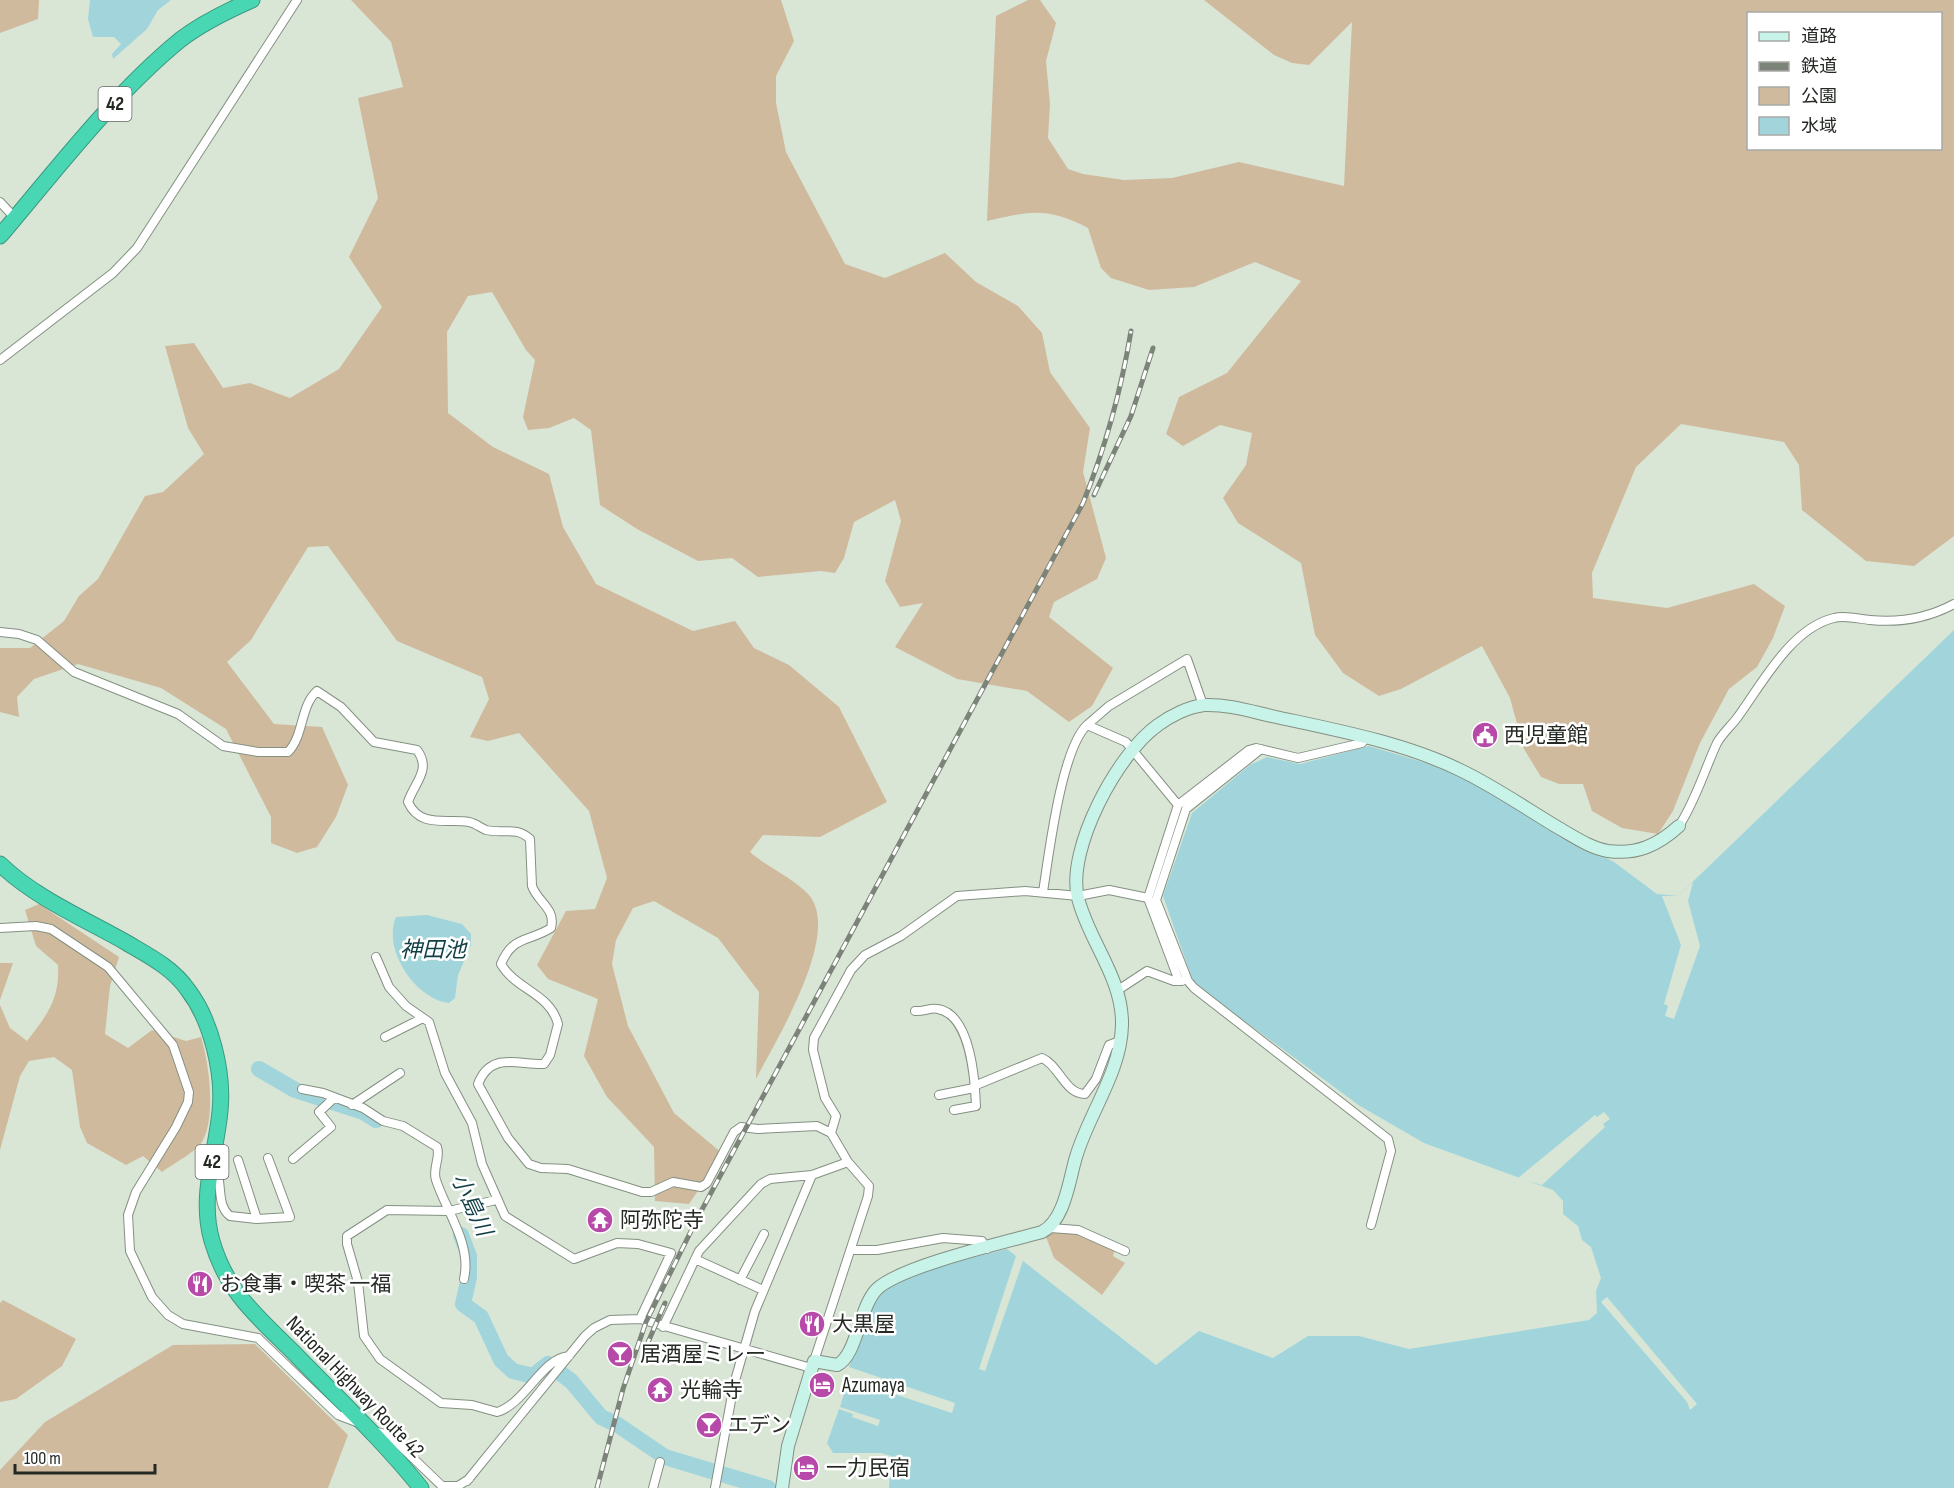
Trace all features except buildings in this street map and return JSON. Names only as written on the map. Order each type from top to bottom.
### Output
[{"type":"highway","name":"42","points":[[0,236],[129,88],[181,39],[216,16],[252,0]]},
{"type":"highway","name":"National Highway Route 42","points":[[0,864],[30,888],[158,961],[188,989],[207,1027],[220,1085],[220,1111],[211,1163],[207,1210],[212,1240],[228,1283],[422,1488]]},
{"type":"main road","points":[[782,1488],[788,1446],[813,1365],[831,1365],[842,1362],[846,1357],[865,1306],[877,1289],[893,1277],[1050,1228],[1069,1185],[1076,1156],[1115,1062],[1122,1025],[1118,990],[1078,896],[1079,855],[1089,823],[1103,794],[1132,751],[1158,725],[1183,711],[1203,705],[1230,707],[1366,738],[1460,770],[1583,842],[1606,851],[1626,852],[1650,847],[1679,826]]},
{"type":"street","points":[[0,360],[113,273],[137,248],[297,0]]},
{"type":"street","points":[[0,202],[15,218]]},
{"type":"street","points":[[1679,826],[1692,806],[1719,740],[1772,669],[1802,635],[1817,623],[1837,617],[1873,621],[1907,620],[1931,615],[1954,604]]},
{"type":"street","points":[[0,632],[19,634],[37,640],[74,672],[178,714],[223,746],[258,752],[288,752],[297,739],[311,697],[317,692],[341,707],[374,742],[417,750],[424,765],[422,779],[411,791],[408,802],[412,811],[431,820],[470,822],[488,830],[521,831],[530,838],[532,886],[534,894],[550,909],[553,919],[551,928],[543,933],[520,939],[505,955],[501,964],[506,972],[548,1002],[558,1024],[552,1049],[544,1064],[500,1060],[489,1067],[478,1084],[508,1138],[529,1164],[541,1168],[568,1169],[642,1192],[651,1192],[673,1182],[701,1187],[707,1183],[734,1132],[741,1126],[758,1129],[817,1126],[831,1133],[848,1162],[868,1186],[868,1196],[852,1250],[813,1365],[745,1350],[640,1319],[620,1318],[603,1323],[585,1336],[460,1488]]},
{"type":"street","points":[[1043,892],[1061,792],[1077,735],[1108,706],[1187,659],[1189,672],[1203,705]]},
{"type":"street","points":[[1087,725],[1126,742],[1178,805]]},
{"type":"street","points":[[1184,981],[1148,898],[1178,805],[1249,750],[1261,749],[1298,758],[1362,743],[1366,738]]},
{"type":"street","points":[[1184,981],[1156,900],[1186,809],[1261,749]]},
{"type":"street","points":[[831,1133],[836,1116],[825,1098],[813,1050],[814,1038],[850,970],[865,955],[901,936],[947,900],[957,896],[1043,892],[1054,896],[1078,896],[1109,890],[1148,898]]},
{"type":"street","points":[[0,928],[36,926],[51,929],[101,961],[163,1030],[176,1051],[189,1092],[189,1099],[176,1126],[132,1200],[127,1222],[130,1251],[152,1297],[168,1315],[183,1324],[258,1338],[338,1415],[369,1430],[389,1435],[442,1486],[458,1486],[469,1479]]},
{"type":"street","points":[[376,957],[389,987],[406,1006],[431,1026],[449,1083],[472,1123],[482,1164],[496,1200],[508,1219],[574,1259],[617,1243],[671,1253],[640,1319]]},
{"type":"street","points":[[1118,990],[1147,970],[1184,981],[1388,1138],[1391,1151],[1371,1225]]},
{"type":"street","points":[[915,1011],[939,1009],[956,1023],[969,1048],[975,1107],[954,1110]]},
{"type":"street","points":[[385,1037],[423,1018]]},
{"type":"street","points":[[939,1095],[974,1087],[1042,1058],[1072,1089],[1085,1094],[1096,1079],[1109,1044],[1120,1041]]},
{"type":"street","points":[[352,1105],[400,1073]]},
{"type":"street","points":[[302,1089],[369,1111],[383,1121],[403,1126],[437,1147],[439,1155],[435,1178],[465,1249],[464,1278]]},
{"type":"street","points":[[293,1159],[331,1127],[319,1112],[334,1098]]},
{"type":"street","points":[[211,1163],[217,1172],[225,1212],[230,1216],[257,1219],[290,1217],[268,1158]]},
{"type":"street","points":[[238,1160],[257,1219]]},
{"type":"street","points":[[663,1327],[699,1251],[761,1184],[770,1179],[812,1175],[848,1162]]},
{"type":"street","points":[[715,1488],[734,1384],[763,1290],[812,1175]]},
{"type":"street","points":[[496,1200],[449,1210],[387,1210],[347,1236],[346,1244],[358,1282],[363,1330],[375,1353],[388,1366],[441,1403],[472,1405],[497,1412],[513,1405],[558,1359],[569,1356]]},
{"type":"street","points":[[1050,1228],[1078,1230],[1125,1251]]},
{"type":"street","points":[[740,1280],[764,1234]]},
{"type":"street","points":[[852,1250],[877,1250],[943,1238],[982,1241],[987,1249]]},
{"type":"street","points":[[695,1259],[763,1290]]},
{"type":"street","points":[[653,1488],[660,1462]]},
{"type":"green space","points":[[0,0],[39,0],[38,19],[0,33]]},
{"type":"green space","points":[[351,0],[781,0],[794,41],[776,76],[776,103],[786,152],[845,264],[885,278],[945,253],[976,282],[1018,306],[1042,333],[1050,372],[1090,428],[1083,472],[1106,558],[1097,579],[1054,602],[1049,617],[1113,668],[1092,706],[1069,722],[1027,691],[957,679],[895,647],[923,603],[900,607],[885,581],[901,521],[895,500],[854,522],[844,558],[835,573],[821,571],[758,577],[732,558],[698,561],[637,529],[600,505],[591,430],[574,418],[549,428],[528,430],[523,417],[535,360],[526,350],[492,292],[468,296],[447,332],[448,413],[493,447],[549,474],[563,527],[596,584],[693,631],[735,621],[754,648],[789,665],[839,707],[887,802],[820,837],[763,835],[750,852],[803,889],[809,895],[817,913],[817,935],[812,960],[790,1014],[756,1079],[759,992],[718,938],[654,901],[633,908],[616,940],[612,964],[628,1026],[674,1113],[723,1154],[689,1204],[655,1201],[654,1147],[607,1097],[584,1056],[598,999],[548,979],[537,965],[566,911],[595,909],[607,878],[589,811],[519,733],[488,741],[470,737],[489,699],[482,677],[397,641],[328,546],[308,547],[251,640],[227,662],[274,724],[322,727],[348,785],[336,817],[317,847],[297,853],[271,843],[271,817],[226,729],[161,688],[78,664],[34,679],[17,697],[19,717],[0,712],[0,648],[30,648],[64,621],[79,596],[98,579],[145,496],[163,492],[204,454],[188,428],[165,346],[194,343],[223,388],[250,383],[290,398],[339,369],[382,307],[349,257],[378,198],[358,98],[403,87],[391,42]]},
{"type":"green space","points":[[1028,0],[1040,0],[1056,23],[1046,61],[1050,104],[1048,138],[1068,169],[1083,174],[1124,180],[1172,178],[1239,162],[1344,186],[1352,22],[1309,65],[1292,63],[1274,55],[1204,0],[1954,0],[1954,536],[1914,566],[1866,561],[1802,510],[1799,465],[1784,442],[1681,424],[1636,467],[1592,573],[1593,598],[1667,608],[1754,584],[1785,606],[1773,638],[1757,667],[1729,689],[1700,743],[1673,811],[1658,834],[1622,828],[1592,811],[1583,784],[1559,784],[1541,777],[1524,749],[1510,698],[1482,646],[1401,689],[1379,696],[1343,673],[1315,635],[1301,563],[1238,523],[1223,498],[1246,465],[1252,433],[1220,425],[1183,446],[1166,434],[1179,397],[1227,373],[1301,281],[1255,262],[1194,287],[1149,290],[1111,278],[1101,268],[1088,228],[1074,221],[1050,214],[1027,213],[987,221],[996,16]]},
{"type":"green space","points":[[39,904],[119,957],[110,986],[105,1034],[128,1048],[152,1030],[186,1041],[201,1037],[207,1061],[210,1089],[207,1129],[196,1149],[162,1172],[143,1156],[126,1165],[87,1143],[80,1127],[72,1070],[54,1057],[29,1061],[20,1076],[0,1150],[0,1005],[10,1028],[27,1041],[51,1006],[57,988],[58,965],[36,946],[25,910]]},
{"type":"green space","points":[[0,963],[13,963],[0,1000]]},
{"type":"green space","points":[[1054,1231],[1078,1232],[1115,1249],[1113,1256],[1125,1263],[1102,1295],[1054,1258],[1045,1234]]},
{"type":"green space","points":[[3,1300],[76,1339],[62,1366],[16,1399],[0,1402],[0,1303]]},
{"type":"green space","points":[[255,1344],[348,1435],[328,1488],[0,1488],[0,1470],[45,1422],[173,1345]]},
{"type":"water","points":[[90,0],[171,0],[158,10],[147,29],[113,59],[112,54],[121,44],[114,37],[93,37],[88,19]]},
{"type":"water","points":[[1954,630],[1954,1488],[889,1488],[891,1456],[881,1453],[833,1453],[827,1443],[839,1409],[853,1414],[852,1417],[878,1426],[880,1420],[840,1407],[848,1379],[952,1413],[955,1403],[849,1367],[864,1320],[883,1293],[897,1283],[933,1268],[1007,1249],[1016,1256],[979,1369],[985,1371],[1023,1261],[1156,1365],[1199,1331],[1273,1358],[1308,1336],[1359,1336],[1409,1349],[1589,1320],[1597,1313],[1596,1291],[1601,1278],[1591,1247],[1582,1240],[1578,1226],[1563,1214],[1563,1201],[1553,1190],[1424,1143],[1360,1106],[1194,984],[1163,896],[1192,813],[1250,765],[1267,757],[1300,764],[1369,746],[1443,768],[1472,781],[1543,825],[1614,862],[1657,894],[1678,896]]},
{"type":"water","name":"神田池","points":[[427,915],[462,924],[471,934],[471,945],[458,975],[455,998],[449,1003],[424,992],[414,982],[404,970],[394,943],[393,930],[396,917]]},
{"type":"pier","points":[[1693,882],[1688,901],[1700,946],[1674,1019],[1665,1016],[1668,1006],[1664,1004],[1681,945],[1662,896],[1678,896]]},
{"type":"pier","points":[[1604,1112],[1610,1119],[1603,1124],[1605,1127],[1542,1185],[1518,1178],[1595,1115],[1597,1117]]},
{"type":"pier","points":[[1607,1297],[1697,1404],[1690,1410],[1687,1402],[1601,1302]]},
{"type":"waterway","name":"小島川","points":[[259,1069],[295,1090],[363,1112],[376,1120]]},
{"type":"waterway","name":"小島川","points":[[461,1235],[469,1256],[469,1277],[463,1304],[481,1317],[501,1360],[513,1371],[533,1376],[548,1364],[571,1381],[601,1417],[618,1425],[665,1457],[768,1488]]},
{"type":"railway","points":[[597,1488],[623,1389],[646,1322],[698,1217],[1083,503],[1112,418],[1131,331]]},
{"type":"railway","points":[[1094,495],[1131,416],[1153,348]]},
{"type":"railway","points":[[646,1347],[665,1303]]},
{"type":"place","name":"西児童館","points":[[1485,735]]},
{"type":"place","name":"阿弥陀寺","points":[[600,1220]]},
{"type":"place","name":"お食事・喫茶 一福","points":[[200,1284]]},
{"type":"place","name":"大黒屋","points":[[812,1324]]},
{"type":"place","name":"居酒屋ミレー","points":[[620,1354]]},
{"type":"place","name":"Azumaya","points":[[822,1385]]},
{"type":"place","name":"光輪寺","points":[[660,1390]]},
{"type":"place","name":"エデン","points":[[709,1425]]},
{"type":"place","name":"一力民宿","points":[[806,1468]]}]
